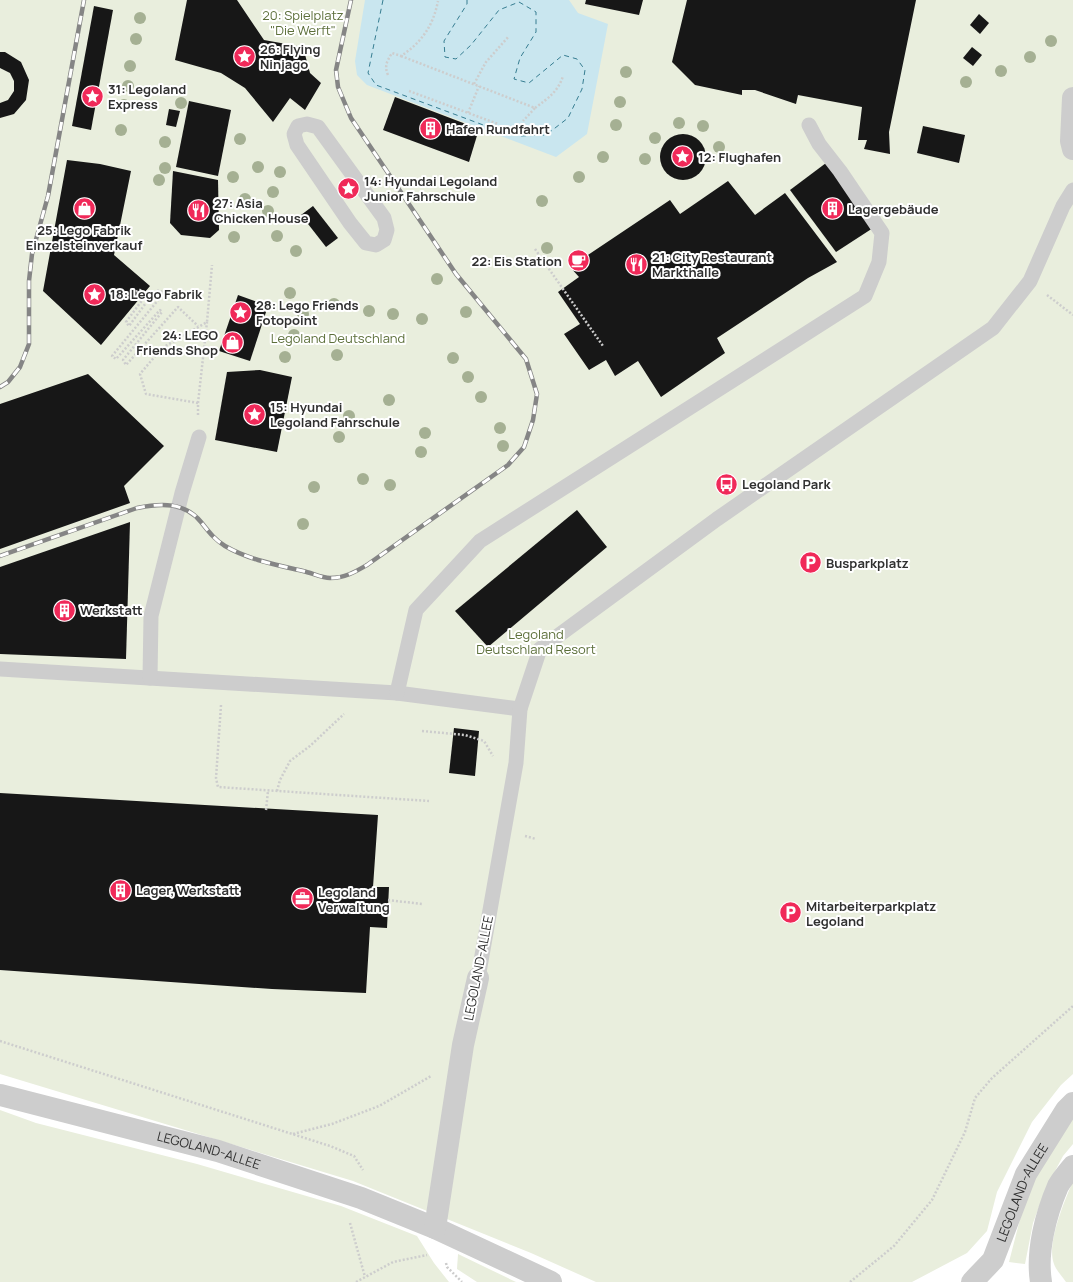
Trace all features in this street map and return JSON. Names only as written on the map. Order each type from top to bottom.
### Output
[{"type":"street","points":[[1073,98],[1071,141],[1073,149]]},
{"type":"street","name":"LEGOLAND-ALLEE","points":[[435,1228],[463,1045],[478,978]]},
{"type":"street","name":"LEGOLAND-ALLEE","points":[[0,1095],[218,1151],[361,1198],[435,1228],[551,1282]]},
{"type":"street","name":"LEGOLAND-ALLEE","points":[[972,1282],[993,1260],[1026,1174],[1066,1110],[1073,1104]]},
{"type":"street","points":[[1041,1282],[1039,1269],[1045,1226],[1059,1184],[1073,1166]]},
{"type":"lane","points":[[307,124],[318,127],[384,218],[387,230],[384,240],[376,245],[366,242],[350,223],[297,145],[294,134],[298,126],[307,124]]},
{"type":"lane","points":[[397,693],[416,610],[480,541],[865,296],[879,262],[882,233],[840,171],[819,144],[809,125]]},
{"type":"lane","name":"LEGOLAND-ALLEE","points":[[478,978],[516,763],[520,709],[540,649],[717,519],[993,328],[1030,281],[1063,206],[1073,190]]},
{"type":"lane","points":[[150,678],[151,616],[182,493],[199,437]]},
{"type":"lane","points":[[0,669],[397,693],[520,709]]},
{"type":"path","points":[[401,56],[417,43],[432,24],[438,1]]},
{"type":"path","points":[[474,84],[486,62],[509,36]]},
{"type":"path","points":[[388,75],[385,70],[386,63],[392,53],[535,108]]},
{"type":"path","points":[[523,121],[535,108],[554,94],[560,86],[563,76]]},
{"type":"path","points":[[468,113],[479,86]]},
{"type":"path","points":[[409,91],[498,124]]},
{"type":"path","points":[[535,249],[603,346]]},
{"type":"path","points":[[207,322],[162,348],[140,374],[146,394],[198,403],[207,322],[212,264]]},
{"type":"path","points":[[132,293],[140,290],[146,295],[126,322],[129,326],[151,296],[158,290],[164,293],[112,356],[116,359],[160,310],[162,312],[123,360],[126,365],[178,307],[198,326]]},
{"type":"path","points":[[221,682],[216,778],[218,787],[429,801]]},
{"type":"path","points":[[277,791],[280,780],[290,761],[335,724],[364,691]]},
{"type":"path","points":[[422,731],[465,735],[484,741],[490,749],[491,756],[516,763]]},
{"type":"path","points":[[266,810],[268,791]]},
{"type":"path","points":[[388,900],[422,904]]},
{"type":"path","points":[[850,1282],[894,1246],[932,1200],[965,1132],[975,1098],[992,1078],[1073,1006]]},
{"type":"path","points":[[0,1041],[354,1156],[363,1169],[361,1198],[350,1224],[366,1277]]},
{"type":"path","points":[[293,1135],[332,1124],[379,1106],[433,1075]]},
{"type":"path","points":[[356,1282],[393,1262],[429,1255]]},
{"type":"green space","name":"Legoland Deutschland Resort","points":[[0,0],[1073,0],[1073,1074],[1061,1085],[1032,1122],[997,1192],[987,1231],[967,1253],[912,1282],[596,1282],[531,1253],[353,1181],[0,1074]]},
{"type":"green space","points":[[0,1110],[36,1123],[197,1164],[341,1206],[417,1236],[434,1263],[449,1282],[0,1282]]},
{"type":"green space","points":[[1073,1118],[1073,1144],[1063,1156],[1046,1188],[1033,1223],[1025,1264],[1009,1262],[1026,1196],[1044,1157]]},
{"type":"green space","points":[[1073,1181],[1073,1282],[1066,1282],[1054,1264],[1052,1245],[1054,1234]]},
{"type":"green space","points":[[458,1254],[516,1282],[477,1282],[457,1269]]},
{"type":"water","points":[[365,0],[569,0],[578,13],[608,24],[587,134],[556,157],[367,85],[357,75],[355,61]]},
{"type":"building","points":[[187,0],[237,0],[264,40],[303,47],[310,73],[321,83],[305,110],[290,98],[273,122],[245,88],[221,73],[175,60]]},
{"type":"building","points":[[586,0],[643,0],[639,15],[585,4]]},
{"type":"building","points":[[687,0],[916,0],[889,132],[890,154],[864,149],[867,140],[858,140],[862,107],[798,95],[796,104],[755,90],[742,90],[742,95],[695,85],[672,62]]},
{"type":"building","points":[[94,6],[113,10],[91,130],[72,126]]},
{"type":"building","points":[[979,14],[989,23],[980,34],[970,25]]},
{"type":"building","points":[[972,47],[982,55],[973,66],[963,58]]},
{"type":"building","points":[[0,52],[5,52],[21,62],[29,80],[26,100],[14,114],[0,118],[0,103],[8,100],[14,91],[14,81],[10,73],[0,68]]},
{"type":"building","name":"Hafen Rundfahrt","points":[[395,97],[479,129],[469,162],[383,130]]},
{"type":"building","points":[[189,101],[231,110],[218,176],[176,167]]},
{"type":"building","points":[[169,109],[180,111],[176,127],[166,125]]},
{"type":"building","points":[[923,126],[965,135],[959,163],[917,153]]},
{"type":"building","points":[[683,134],[696,138],[702,144],[706,157],[702,170],[696,176],[683,180],[670,176],[664,170],[660,157],[664,144],[670,138]]},
{"type":"building","points":[[67,160],[100,164],[131,171],[114,255],[150,286],[101,345],[43,291]]},
{"type":"building","name":"Lagergebäude","points":[[826,163],[873,228],[836,252],[790,190]]},
{"type":"building","points":[[173,171],[218,180],[219,230],[210,238],[181,235],[170,223]]},
{"type":"building","points":[[728,181],[755,215],[785,193],[837,262],[808,278],[717,338],[725,353],[661,397],[638,361],[615,376],[606,360],[589,370],[564,334],[580,324],[558,292],[579,277],[570,267],[670,200],[680,214]]},
{"type":"building","points":[[313,206],[338,238],[326,247],[301,215]]},
{"type":"building","points":[[238,295],[268,306],[250,361],[219,351]]},
{"type":"building","points":[[260,370],[292,377],[277,452],[215,440],[227,372]]},
{"type":"building","points":[[88,374],[164,446],[124,486],[130,503],[0,549],[0,404]]},
{"type":"building","points":[[577,510],[607,547],[488,647],[455,611]]},
{"type":"building","name":"Werkstatt","points":[[130,522],[126,659],[0,654],[0,567]]},
{"type":"building","points":[[454,728],[479,731],[475,776],[449,773]]},
{"type":"building","name":"Lager, Werkstatt","points":[[0,793],[378,815],[373,887],[389,887],[387,928],[370,927],[366,993],[272,989],[0,970]]},
{"type":"ferry route","points":[[383,0],[368,73],[376,85],[494,129],[519,136],[546,135],[568,118],[582,89],[585,70],[577,59],[563,55],[529,83],[514,79],[520,58],[536,32],[536,12],[519,2],[499,10],[471,45],[456,59],[445,57],[444,41],[467,4],[467,0]]},
{"type":"railway","points":[[0,387],[8,382],[20,367],[29,344],[29,281],[32,254],[48,196],[84,0]]},
{"type":"railway","points":[[0,556],[137,508],[164,505],[180,507],[195,515],[218,541],[234,551],[244,555],[263,562],[324,577],[330,578],[345,576],[367,565],[508,465],[524,447],[533,420],[537,394],[526,359],[456,274],[351,118],[338,87],[336,70],[351,0]]},
{"type":"place","name":"26: Flying Ninjago","points":[[244,56]]},
{"type":"place","name":"31: Legoland Express","points":[[92,96]]},
{"type":"place","name":"Hafen Rundfahrt","points":[[431,129]]},
{"type":"place","name":"12: Flughafen","points":[[682,157]]},
{"type":"place","name":"14: Hyundai Legoland Junior Fahrschule","points":[[349,188]]},
{"type":"place","name":"25: Lego Fabrik Einzelsteinverkauf","points":[[84,208]]},
{"type":"place","name":"Lagergebäude","points":[[832,209]]},
{"type":"place","name":"27: Asia Chicken House","points":[[199,210]]},
{"type":"place","name":"22: Eis Station","points":[[578,261]]},
{"type":"place","name":"21: City Restaurant Markthalle","points":[[636,264]]},
{"type":"place","name":"18: Lego Fabrik","points":[[95,294]]},
{"type":"place","name":"28: Lego Friends Fotopoint","points":[[240,312]]},
{"type":"place","name":"24: LEGO Friends Shop","points":[[233,342]]},
{"type":"place","name":"15: Hyundai Legoland Fahrschule","points":[[255,414]]},
{"type":"place","name":"Legoland Park","points":[[726,484]]},
{"type":"place","name":"Busparkplatz","points":[[811,563]]},
{"type":"place","name":"Werkstatt","points":[[64,610]]},
{"type":"place","name":"Lager, Werkstatt","points":[[121,890]]},
{"type":"place","name":"Legoland Verwaltung","points":[[302,899]]},
{"type":"place","name":"Mitarbeiterparkplatz Legoland","points":[[791,913]]},
{"type":"park label","name":"20: Spielplatz \"Die Werft\"","points":[[303,22]]},
{"type":"park label","name":"Legoland Deutschland","points":[[338,338]]}]
